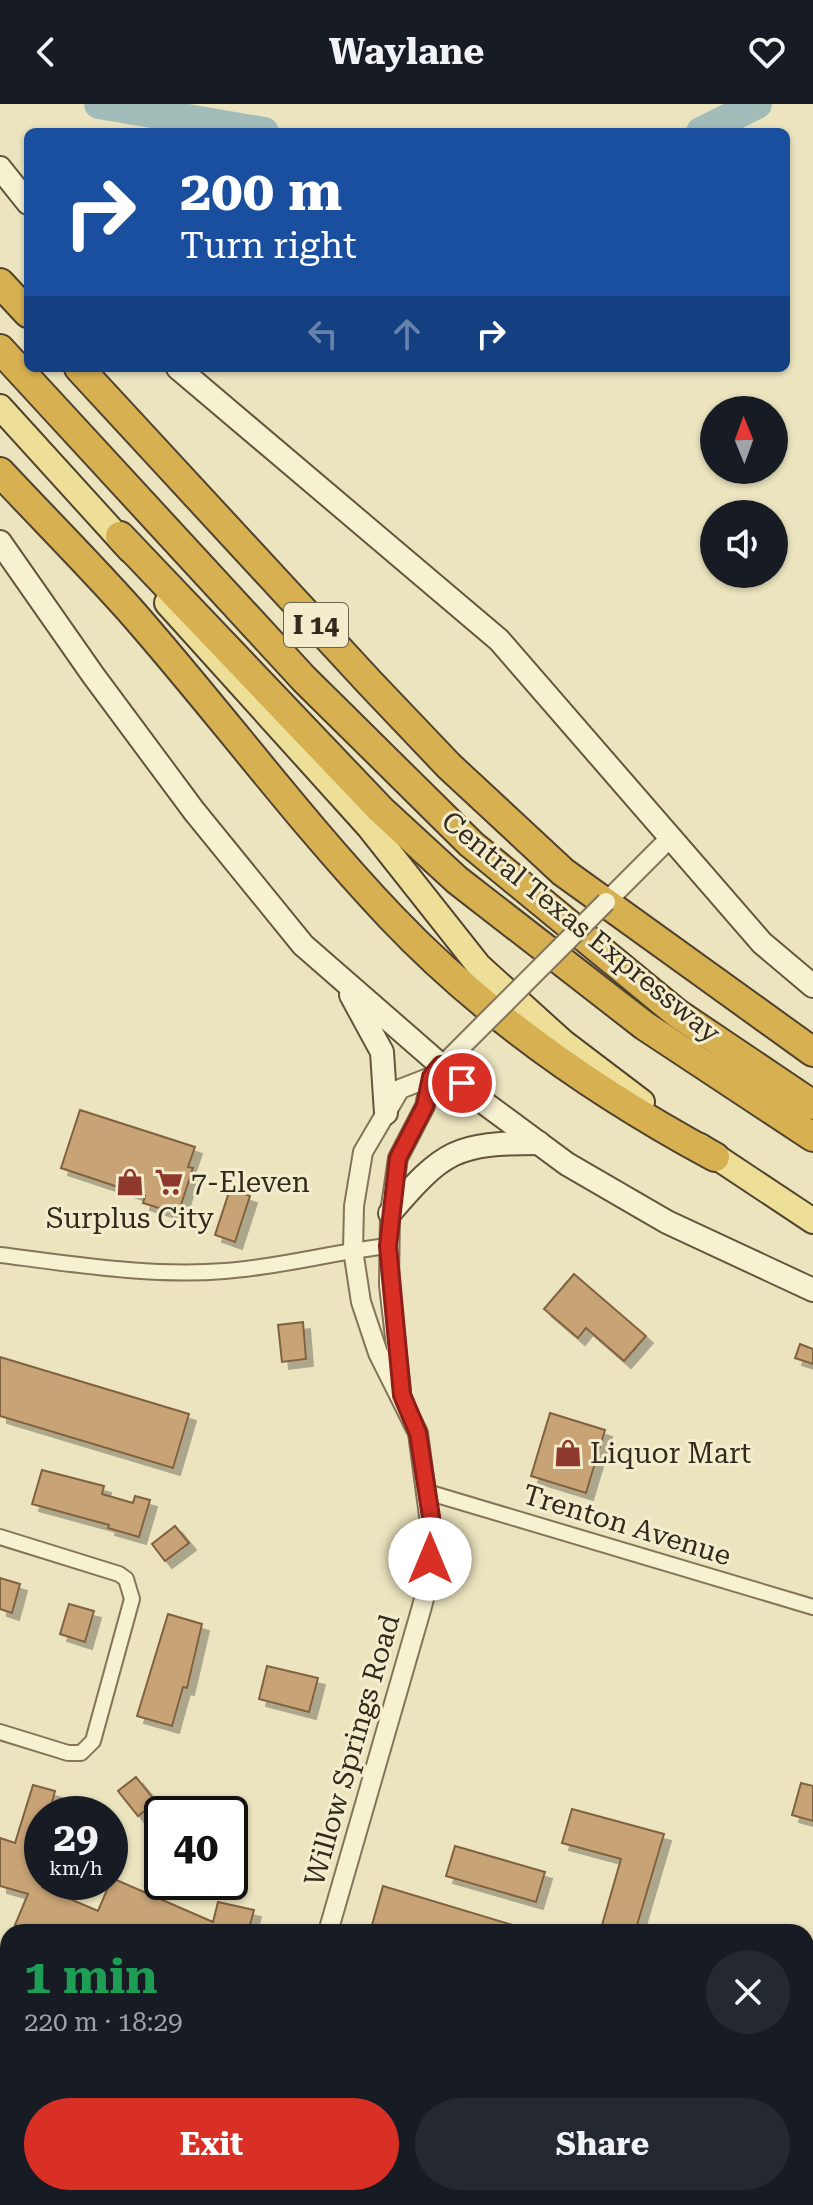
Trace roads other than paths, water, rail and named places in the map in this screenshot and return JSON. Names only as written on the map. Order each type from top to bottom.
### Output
[{"type":"highway","points":[[0,283],[24,309]]},
{"type":"highway","name":"Central Texas Expressway","points":[[0,349],[304,679],[471,844],[678,1014],[813,1105]]},
{"type":"highway","name":"Central Texas Expressway","points":[[83,372],[449,766],[563,872],[813,1049]]},
{"type":"highway","points":[[0,472],[128,608],[401,927],[443,967],[545,1051],[671,1133],[715,1157]]},
{"type":"highway","points":[[120,536],[381,810],[457,880],[645,1026],[813,1137]]},
{"type":"main road","points":[[0,168],[24,198]]},
{"type":"main road","points":[[183,372],[499,640],[762,943],[813,986]]},
{"type":"main road","points":[[0,407],[120,536],[172,611],[369,827],[479,966],[563,1042],[715,1157],[813,1221]]},
{"type":"main road","points":[[0,542],[194,811],[303,945],[436,1071],[567,1164],[667,1222],[813,1290]]},
{"type":"main road","points":[[345,983],[382,1052],[386,1113]]},
{"type":"main road","points":[[390,1213],[427,1170],[451,1153],[484,1143],[539,1143]]},
{"type":"street","points":[[436,1071],[670,838]]},
{"type":"street","name":"Willow Springs Road","points":[[330,1924],[428,1584],[432,1538],[418,1433],[402,1395],[378,1353],[365,1315],[353,1250],[360,1164],[400,1089],[436,1071]]},
{"type":"street","name":"Willow Springs Road","points":[[402,1395],[388,1246],[390,1213],[398,1158],[425,1106],[436,1071]]},
{"type":"street","points":[[0,1255],[126,1270],[186,1273],[266,1267],[388,1246]]},
{"type":"street","name":"Trenton Avenue","points":[[427,1492],[813,1607]]},
{"type":"street","points":[[0,1537],[119,1574],[126,1579],[132,1599],[93,1741],[81,1753],[68,1753],[0,1732]]},
{"type":"waterway","points":[[99,104],[240,128]]},
{"type":"waterway","points":[[709,128],[757,104]]},
{"type":"place","name":"Surplus City","points":[[130,1182]]},
{"type":"place","name":"7-Eleven","points":[[169,1182]]},
{"type":"place","name":"Liquor Mart","points":[[568,1453]]}]
